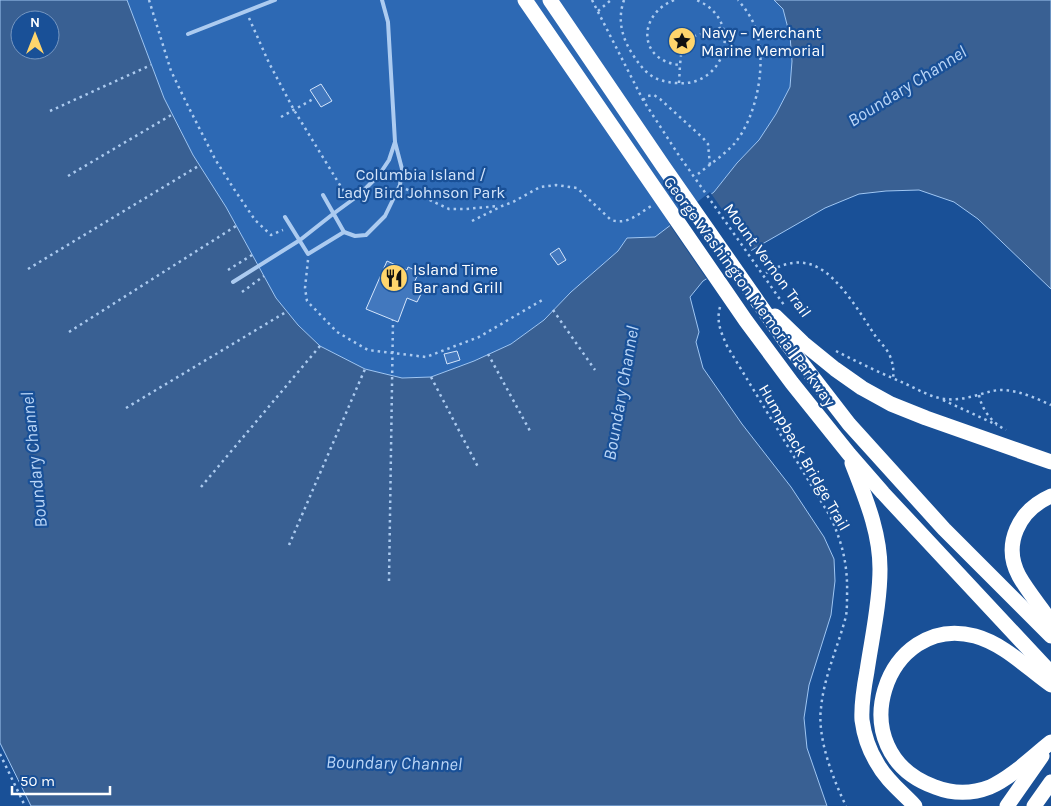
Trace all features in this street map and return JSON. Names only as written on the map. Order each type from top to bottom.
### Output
[{"type":"highway","name":"George Washington Memorial Parkway","points":[[525,0],[746,321],[792,383],[849,454],[1051,673]]},
{"type":"highway","name":"George Washington Memorial Parkway","points":[[550,0],[663,166],[820,387],[879,459],[944,530],[1051,636]]},
{"type":"highway","points":[[763,309],[779,319],[803,343],[835,369],[884,400],[926,418],[1051,462]]},
{"type":"highway","points":[[849,454],[870,510],[880,553],[879,589],[862,699],[862,721],[867,742],[876,762],[888,779],[914,806]]},
{"type":"highway","points":[[1051,496],[1026,513],[1016,530],[1012,549],[1019,576],[1051,622]]},
{"type":"highway","points":[[1051,685],[995,644],[973,636],[948,634],[936,636],[925,641],[903,657],[895,667],[884,688],[880,711],[883,734],[900,764],[920,781],[944,791],[967,792],[991,786],[1051,744]]},
{"type":"highway","points":[[1007,806],[1051,744]]},
{"type":"highway","points":[[1034,806],[1051,782]]},
{"type":"lane","points":[[188,34],[275,0]]},
{"type":"lane","points":[[322,195],[344,232],[354,236],[366,235],[385,216],[400,186],[402,169],[395,142],[388,22],[382,0]]},
{"type":"lane","points":[[233,282],[300,240],[332,214],[360,195],[379,176],[395,142]]},
{"type":"lane","points":[[284,217],[308,254],[344,232]]},
{"type":"path","points":[[149,0],[171,70],[215,159],[255,220],[271,235],[290,225]]},
{"type":"path","name":"Mount Vernon Trail","points":[[592,0],[643,100],[678,154],[786,307]]},
{"type":"path","points":[[598,11],[611,0]]},
{"type":"path","points":[[624,0],[621,13],[621,27],[634,56],[643,68],[657,80],[679,84],[699,81],[716,67],[722,57],[725,44],[723,27],[713,10],[696,0]]},
{"type":"path","points":[[674,0],[659,7],[655,12],[649,21],[647,36],[651,49],[657,57],[670,64],[680,65]]},
{"type":"path","points":[[698,174],[735,143],[751,114],[758,91],[760,65],[758,40],[754,24],[747,10],[738,0]]},
{"type":"path","points":[[248,17],[268,63],[294,110],[351,201]]},
{"type":"path","points":[[679,84],[681,56],[687,54],[693,47],[695,36],[723,27]]},
{"type":"path","points":[[50,111],[152,65]]},
{"type":"path","points":[[643,100],[648,96],[654,95],[695,130],[708,144],[710,165]]},
{"type":"path","points":[[281,117],[315,98]]},
{"type":"path","points":[[68,176],[173,114]]},
{"type":"path","points":[[28,269],[200,165]]},
{"type":"path","points":[[472,221],[514,202],[540,187],[550,185],[577,188],[611,220],[626,222],[652,206]]},
{"type":"path","points":[[400,186],[450,209],[502,206]]},
{"type":"path","points":[[69,332],[236,226]]},
{"type":"path","points":[[308,254],[305,288],[307,301],[337,332],[368,350],[426,357],[479,337],[544,299]]},
{"type":"path","points":[[228,270],[252,255]]},
{"type":"path","points":[[766,273],[780,266],[805,263],[829,274],[853,303],[889,355],[894,369],[893,379]]},
{"type":"path","points":[[242,292],[264,276]]},
{"type":"path","name":"Humpback Bridge Trail","points":[[724,302],[720,306],[717,316],[720,330],[727,346],[830,516],[845,556],[846,613],[824,689],[820,710],[828,764],[846,806]]},
{"type":"path","points":[[553,310],[595,370]]},
{"type":"path","points":[[126,408],[286,312]]},
{"type":"path","points":[[389,581],[394,354],[393,320]]},
{"type":"path","points":[[201,487],[320,346]]},
{"type":"path","points":[[833,349],[1012,434]]},
{"type":"path","points":[[488,354],[530,431]]},
{"type":"path","points":[[289,545],[365,369]]},
{"type":"path","points":[[431,377],[478,467]]},
{"type":"path","points":[[938,398],[948,400],[993,391],[1017,392],[1051,405]]},
{"type":"path","points":[[979,395],[986,412],[1000,427]]},
{"type":"path","points":[[0,754],[25,806]]},
{"type":"green space","name":"Columbia Island / Lady Bird Johnson Park","points":[[127,0],[774,0],[783,9],[790,36],[792,61],[790,87],[776,114],[759,140],[737,163],[714,192],[655,237],[627,238],[618,251],[571,292],[544,320],[511,344],[474,361],[431,377],[401,378],[365,369],[320,346],[298,325],[276,298],[226,207],[193,155],[164,98]]},
{"type":"water","name":"Boundary Channel","points":[[0,0],[127,0],[164,98],[193,155],[226,207],[276,298],[298,325],[320,346],[365,369],[402,378],[431,377],[474,361],[511,344],[544,320],[571,292],[618,251],[627,238],[655,237],[714,192],[737,163],[759,140],[776,114],[790,87],[792,61],[790,36],[783,9],[774,0],[1051,0],[1051,289],[978,219],[954,202],[919,190],[859,194],[825,208],[703,281],[690,297],[699,332],[696,342],[703,368],[742,424],[791,487],[824,537],[834,559],[835,581],[831,615],[809,685],[804,718],[807,748],[827,806],[31,806],[0,743]]},
{"type":"pier","points":[[710,192],[753,253],[708,281],[669,224]]},
{"type":"building","points":[[321,84],[332,101],[321,107],[310,90]]},
{"type":"building","points":[[559,248],[566,260],[558,265],[550,254]]},
{"type":"building","points":[[387,261],[407,270],[408,267],[419,272],[413,285],[423,290],[417,302],[407,298],[398,322],[366,309]]},
{"type":"building","points":[[457,351],[460,360],[447,364],[444,354]]},
{"type":"place","name":"Navy – Merchant Marine Memorial","points":[[682,41]]},
{"type":"place","name":"Island Time Bar and Grill","points":[[394,278]]}]
